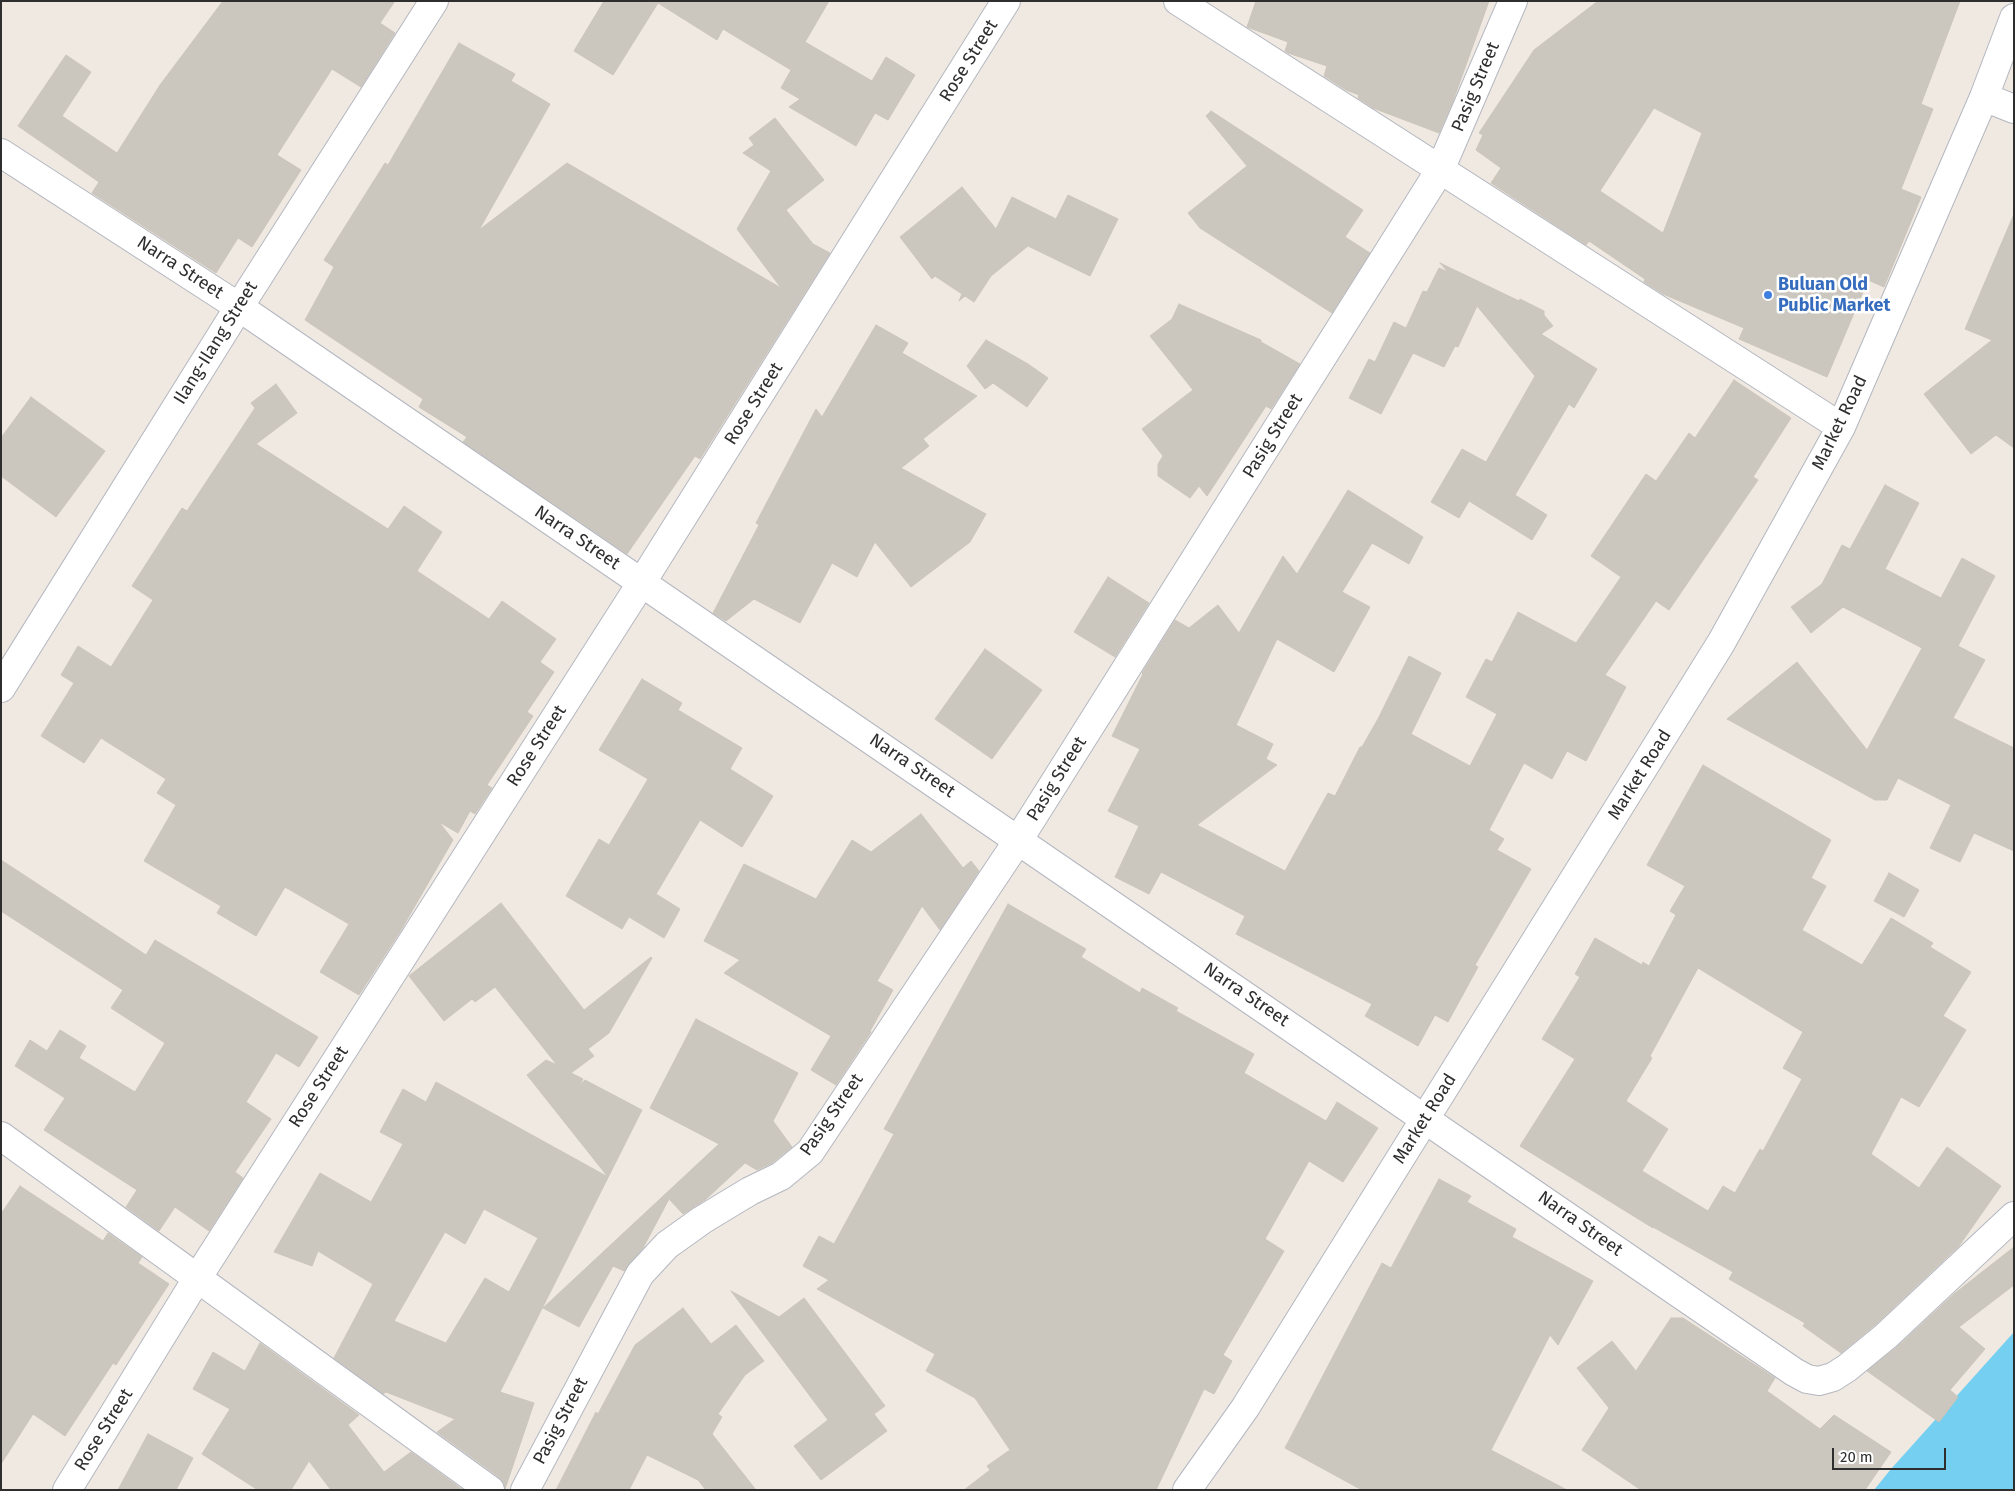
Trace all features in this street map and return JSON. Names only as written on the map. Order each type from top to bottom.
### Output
[{"type":"street","name":"Ilang-Ilang Street","points":[[1,688],[239,307],[434,1]]},
{"type":"street","name":"Rose Street","points":[[67,1490],[198,1277],[642,582],[1006,1]]},
{"type":"street","points":[[1178,1],[1841,427]]},
{"type":"street","name":"Pasig Street","points":[[524,1490],[640,1274],[667,1245],[702,1220],[742,1196],[782,1176],[810,1152],[1019,839],[1440,170],[1512,1]]},
{"type":"street","name":"Market Road","points":[[1187,1490],[1245,1408],[1721,643],[1841,427],[1984,96],[2014,18]]},
{"type":"street","points":[[1984,96],[2014,109]]},
{"type":"street","name":"Narra Street","points":[[1,153],[239,307],[1019,839],[1794,1372],[1807,1379],[1819,1381],[1833,1377],[1886,1336],[2014,1216]]},
{"type":"street","points":[[1,1136],[490,1490]]},
{"type":"water","points":[[2014,1332],[2014,1490],[1874,1490],[1891,1469]]},
{"type":"building","points":[[223,1],[395,1],[380,23],[395,33],[361,87],[332,69],[277,155],[301,170],[252,247],[238,238],[216,273],[92,193],[99,182],[18,126],[66,55],[91,72],[62,116],[117,153],[160,85]]},
{"type":"building","points":[[604,1],[829,1],[805,42],[872,81],[886,57],[915,75],[888,120],[875,113],[856,146],[789,107],[800,99],[781,88],[791,70],[723,29],[717,40],[658,3],[613,75],[574,51]]},
{"type":"building","points":[[1256,1],[1489,1],[1453,101],[1439,133],[1373,108],[1358,98],[1359,95],[1346,90],[1324,76],[1327,66],[1288,53],[1285,51],[1288,42],[1247,27]]},
{"type":"building","name":"Buluan Old Public Market","points":[[1598,1],[1960,1],[1921,104],[1933,109],[1901,189],[1921,197],[1884,287],[1868,280],[1827,377],[1739,339],[1744,328],[1663,294],[1644,282],[1645,279],[1589,241],[1586,245],[1491,183],[1501,168],[1476,150],[1483,135],[1479,133],[1534,50]],"holes":[[[1654,108],[1702,133],[1663,233],[1600,191]]]},
{"type":"building","points":[[459,43],[515,74],[511,81],[550,104],[479,230],[567,163],[781,288],[737,229],[771,171],[743,153],[754,145],[749,138],[775,118],[824,180],[786,210],[813,244],[830,253],[700,459],[695,456],[627,554],[463,442],[467,437],[419,407],[423,399],[305,320],[334,267],[324,260],[385,163],[388,165]]},
{"type":"building","points":[[1211,111],[1363,210],[1345,237],[1370,253],[1332,313],[1200,228],[1188,213],[1247,166],[1206,116]]},
{"type":"building","points":[[962,187],[996,229],[1012,197],[1056,219],[1068,195],[1118,219],[1090,276],[1028,246],[991,276],[974,302],[965,296],[959,301],[962,294],[935,276],[932,279],[900,237]]},
{"type":"building","points":[[2014,214],[2014,448],[1996,435],[1971,454],[1924,394],[1992,340],[1965,329]]},
{"type":"building","points":[[1440,263],[1544,311],[1544,315],[1553,326],[1541,334],[1597,369],[1574,408],[1569,404],[1515,495],[1547,515],[1532,540],[1469,501],[1459,518],[1431,502],[1462,449],[1486,462],[1535,376],[1477,306],[1458,347],[1455,346],[1444,367],[1413,353],[1381,414],[1349,398],[1369,359],[1375,362],[1394,322],[1406,328],[1423,291],[1427,292],[1439,268],[1448,272]]},
{"type":"building","points":[[1179,304],[1261,340],[1261,342],[1300,364],[1271,409],[1266,406],[1207,496],[1199,486],[1190,498],[1158,476],[1158,464],[1163,456],[1142,429],[1193,390],[1150,336],[1172,319]]},
{"type":"building","points":[[876,325],[908,343],[902,353],[977,396],[923,439],[929,446],[901,468],[986,514],[970,542],[911,587],[875,542],[857,577],[832,563],[800,623],[754,599],[726,621],[713,613],[759,525],[756,523],[816,409],[822,417]]},
{"type":"building","points":[[986,340],[1048,378],[1027,407],[993,383],[985,389],[967,366]]},
{"type":"building","points":[[1734,380],[1791,418],[1753,477],[1758,480],[1669,610],[1656,601],[1605,675],[1626,687],[1586,761],[1567,751],[1552,779],[1524,763],[1489,830],[1504,839],[1497,850],[1531,869],[1475,965],[1478,967],[1448,1022],[1435,1015],[1418,1046],[1365,1016],[1372,1004],[1236,934],[1245,916],[1161,872],[1149,894],[1115,877],[1139,826],[1108,811],[1140,749],[1112,736],[1142,673],[1175,620],[1189,628],[1218,605],[1239,633],[1283,556],[1297,574],[1348,490],[1423,537],[1409,564],[1372,543],[1342,592],[1370,607],[1334,672],[1277,639],[1236,725],[1273,744],[1266,759],[1277,765],[1197,825],[1285,871],[1328,793],[1335,796],[1360,747],[1362,747],[1379,717],[1409,656],[1441,673],[1411,734],[1470,766],[1497,714],[1466,697],[1486,659],[1492,662],[1518,612],[1576,643],[1621,577],[1591,556],[1646,474],[1656,481],[1689,433],[1695,438]]},
{"type":"building","points":[[276,384],[297,413],[256,444],[388,529],[404,506],[442,532],[417,571],[489,619],[502,601],[556,639],[540,662],[554,672],[527,712],[533,716],[487,785],[492,788],[475,814],[470,811],[458,833],[439,822],[453,840],[401,930],[359,995],[320,972],[349,924],[285,887],[256,936],[217,913],[221,906],[144,861],[176,805],[157,793],[166,779],[101,738],[84,763],[41,736],[74,683],[61,675],[78,646],[111,667],[153,600],[132,586],[182,508],[187,511],[255,408],[251,403]]},
{"type":"building","points":[[31,397],[105,451],[56,517],[1,476],[1,438]]},
{"type":"building","points":[[1885,485],[1919,503],[1885,569],[1941,598],[1962,558],[1995,576],[1958,646],[1985,660],[1953,718],[2014,748],[2014,851],[1974,833],[1960,862],[1930,848],[1951,805],[1898,778],[1887,800],[1875,800],[1727,719],[1797,662],[1867,750],[1922,648],[1843,607],[1811,633],[1791,607],[1822,584],[1842,545],[1850,549]]},
{"type":"building","points":[[1108,577],[1149,603],[1115,657],[1074,632]]},
{"type":"building","points":[[985,649],[1042,690],[992,759],[935,719]]},
{"type":"building","points":[[642,679],[682,703],[678,710],[742,748],[730,769],[773,796],[742,847],[700,820],[656,894],[680,909],[664,938],[629,917],[622,929],[566,896],[599,839],[609,845],[648,779],[599,750]]},
{"type":"building","points":[[1703,765],[1831,840],[1811,878],[1826,886],[1802,930],[1862,965],[1891,918],[1933,943],[1930,947],[1971,972],[1943,1016],[1966,1030],[1919,1107],[1901,1097],[1871,1154],[1919,1188],[1947,1147],[2001,1186],[1959,1246],[1876,1324],[1841,1353],[1803,1326],[1805,1323],[1729,1279],[1733,1272],[1653,1228],[1520,1146],[1575,1059],[1542,1039],[1580,977],[1575,974],[1595,938],[1642,965],[1643,962],[1649,966],[1676,915],[1670,911],[1685,886],[1647,865]],"holes":[[[1698,968],[1803,1032],[1783,1068],[1802,1079],[1763,1151],[1760,1149],[1735,1193],[1723,1186],[1708,1211],[1642,1171],[1668,1129],[1626,1101],[1652,1058],[1650,1056]]]},
{"type":"building","points":[[921,814],[963,868],[971,861],[979,871],[940,930],[922,906],[877,981],[893,990],[871,1032],[836,1085],[811,1070],[831,1036],[724,973],[740,960],[704,941],[744,864],[816,899],[852,840],[871,852]]},
{"type":"building","points":[[1,860],[146,955],[155,940],[318,1037],[299,1067],[276,1053],[246,1102],[271,1119],[235,1172],[243,1178],[209,1231],[175,1207],[159,1231],[126,1207],[137,1190],[44,1130],[65,1098],[15,1066],[30,1040],[47,1051],[60,1030],[86,1046],[79,1058],[135,1092],[165,1043],[111,1008],[123,990],[1,911]]},
{"type":"building","points":[[1889,873],[1919,890],[1904,917],[1874,901]]},
{"type":"building","points":[[501,903],[584,1010],[652,958],[609,1033],[588,1049],[594,1056],[571,1073],[583,1079],[579,1085],[585,1080],[642,1110],[500,1392],[534,1403],[505,1489],[504,1483],[499,1477],[437,1432],[455,1419],[386,1392],[383,1394],[334,1358],[373,1284],[318,1251],[312,1266],[274,1252],[320,1173],[371,1202],[403,1144],[380,1132],[403,1089],[426,1102],[436,1082],[608,1177],[527,1075],[546,1060],[557,1065],[495,987],[475,1002],[472,999],[444,1021],[409,976]],"holes":[[[484,1209],[538,1238],[509,1292],[485,1278],[446,1343],[394,1321],[445,1232],[465,1244]]]},
{"type":"building","points":[[1008,904],[1086,949],[1081,957],[1140,993],[1142,988],[1178,1008],[1176,1011],[1254,1054],[1244,1073],[1326,1121],[1337,1102],[1378,1128],[1343,1182],[1309,1161],[1265,1239],[1284,1251],[1223,1355],[1232,1361],[1214,1394],[1204,1389],[1156,1490],[964,1490],[990,1470],[987,1466],[1010,1450],[975,1398],[926,1371],[935,1354],[817,1289],[829,1280],[803,1266],[819,1236],[834,1244],[894,1134],[884,1129]]},
{"type":"building","points":[[696,1019],[798,1073],[773,1121],[792,1147],[772,1163],[757,1170],[745,1163],[705,1200],[683,1214],[669,1199],[643,1248],[624,1271],[613,1266],[579,1327],[543,1308],[719,1144],[650,1108]]},
{"type":"building","points":[[1439,1179],[1471,1196],[1467,1202],[1516,1229],[1512,1237],[1593,1281],[1558,1345],[1550,1335],[1491,1450],[1567,1490],[1362,1490],[1285,1448],[1382,1263],[1391,1268]]},
{"type":"building","points":[[20,1186],[103,1241],[108,1233],[142,1257],[138,1263],[169,1284],[116,1365],[113,1363],[65,1436],[33,1414],[1,1464],[1,1214]]},
{"type":"building","points":[[2014,1247],[2014,1285],[1959,1327],[1985,1349],[1950,1390],[1958,1397],[1939,1422],[1867,1371],[1897,1347],[1954,1294]]},
{"type":"building","points":[[731,1291],[779,1317],[804,1298],[885,1406],[874,1414],[887,1431],[821,1480],[794,1446],[828,1420]]},
{"type":"building","points":[[683,1308],[711,1344],[736,1325],[764,1361],[745,1375],[718,1414],[722,1417],[712,1434],[756,1490],[706,1490],[698,1480],[647,1455],[629,1490],[556,1490],[596,1412],[598,1414],[635,1345]]},
{"type":"building","points":[[1671,1318],[1683,1318],[1775,1378],[1767,1391],[1820,1429],[1834,1415],[1891,1452],[1865,1490],[1641,1490],[1582,1450],[1609,1408],[1577,1368],[1612,1341],[1636,1371]]},
{"type":"building","points":[[260,1343],[359,1415],[348,1425],[384,1472],[411,1452],[463,1490],[331,1490],[309,1461],[291,1490],[258,1490],[202,1454],[230,1409],[193,1389],[213,1352],[245,1371]]},
{"type":"building","points":[[148,1434],[193,1458],[176,1490],[118,1490]]},
{"type":"place","name":"Buluan Old Public Market","points":[[1768,295]]}]
